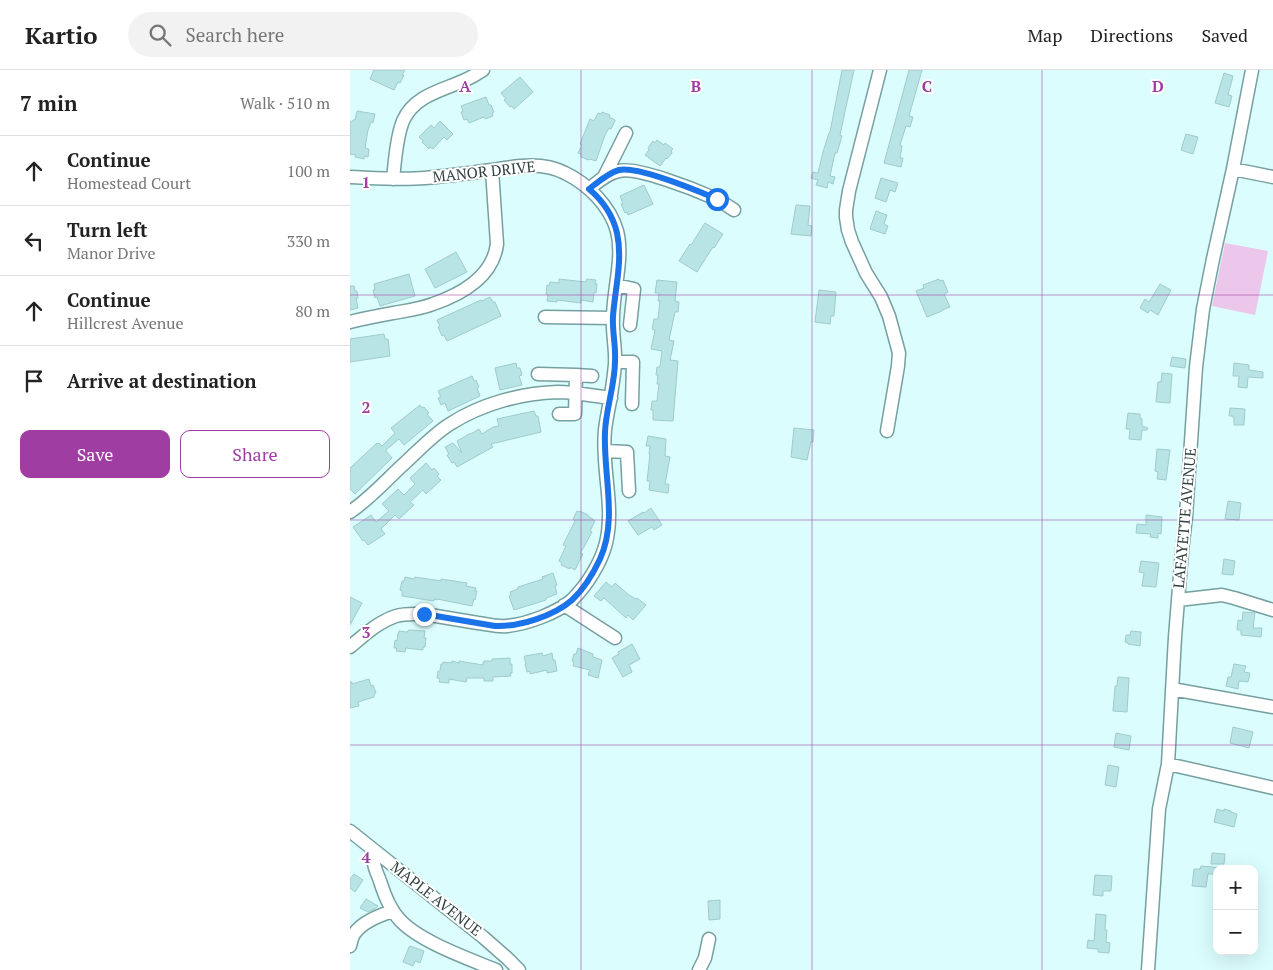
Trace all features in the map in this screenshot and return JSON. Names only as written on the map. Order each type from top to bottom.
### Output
[{"type":"street","points":[[880,70],[849,190],[846,210],[847,224],[852,242],[866,273],[881,297],[889,316],[899,353],[887,432]]},
{"type":"street","name":"LAFAYETTE AVENUE","points":[[1148,970],[1159,809],[1168,764],[1178,600],[1186,516],[1196,367],[1202,319],[1213,259],[1252,70]]},
{"type":"street","points":[[393,179],[399,134],[403,121],[412,106],[422,98],[475,72]]},
{"type":"street","points":[[604,177],[626,133]]},
{"type":"street","name":"MANOR DRIVE","points":[[350,177],[425,178],[516,166],[535,165],[553,167],[577,179],[600,199],[614,222],[618,241],[613,318],[615,362],[605,430],[609,513],[608,530],[606,545],[589,579],[572,600],[550,614],[536,619],[506,626],[495,626],[424,614],[396,616],[371,628],[350,646]]},
{"type":"street","points":[[1233,169],[1273,177]]},
{"type":"street","points":[[350,322],[432,305],[457,294],[482,276],[496,254],[497,244],[492,170]]},
{"type":"street","points":[[589,189],[604,177],[619,170],[630,170],[642,172],[707,194],[734,210]]},
{"type":"street","points":[[616,286],[634,289],[630,325]]},
{"type":"street","points":[[545,316],[613,318]]},
{"type":"street","points":[[615,362],[633,362],[632,404]]},
{"type":"street","points":[[538,374],[592,376]]},
{"type":"street","points":[[559,414],[580,414],[576,393],[576,374]]},
{"type":"street","points":[[350,512],[378,489],[430,440],[450,424],[470,413],[516,397],[539,393],[576,393],[611,398]]},
{"type":"street","points":[[605,451],[627,452],[629,491]]},
{"type":"street","points":[[1178,600],[1222,595],[1273,610]]},
{"type":"street","points":[[564,605],[615,638]]},
{"type":"street","points":[[1172,689],[1273,707]]},
{"type":"street","points":[[1168,764],[1273,788]]},
{"type":"street","name":"MAPLE AVENUE","points":[[350,831],[483,937],[519,970]]},
{"type":"street","points":[[376,852],[373,859],[374,865],[392,911],[400,920],[416,933],[447,949],[496,970]]},
{"type":"street","points":[[350,946],[354,934],[361,926],[392,911]]},
{"type":"street","points":[[699,970],[705,958],[709,939]]},
{"type":"shaded area","points":[[1225,243],[1268,251],[1255,315],[1212,306]]},
{"type":"building","points":[[374,70],[405,70],[400,83],[398,82],[394,90],[370,79]]},
{"type":"building","points":[[842,70],[854,70],[840,135],[842,136],[837,153],[835,153],[830,176],[835,177],[833,184],[828,182],[827,188],[816,185],[818,180],[811,178],[813,172],[818,173],[830,132]]},
{"type":"building","points":[[909,70],[922,70],[909,116],[913,117],[910,127],[906,126],[900,145],[902,146],[900,158],[903,158],[901,167],[884,163]]},
{"type":"building","points":[[1224,73],[1233,76],[1228,95],[1232,96],[1229,107],[1215,103]]},
{"type":"building","points":[[520,77],[533,92],[514,109],[504,100],[506,99],[501,93]]},
{"type":"building","points":[[486,97],[494,112],[492,113],[493,116],[485,119],[484,117],[469,123],[467,119],[464,120],[461,106]]},
{"type":"building","points":[[357,111],[375,114],[373,123],[371,122],[368,130],[365,148],[369,149],[368,157],[364,156],[364,159],[350,154],[350,121],[355,120]]},
{"type":"building","points":[[602,112],[610,115],[609,117],[615,121],[605,135],[596,161],[589,160],[581,157],[581,154],[578,153],[582,145],[580,144],[590,119],[594,121],[598,113],[601,114]]},
{"type":"building","points":[[440,121],[453,134],[447,140],[444,137],[433,149],[430,147],[429,149],[419,137],[431,125],[434,128]]},
{"type":"building","points":[[1186,134],[1198,137],[1193,154],[1181,150]]},
{"type":"building","points":[[657,140],[673,149],[672,153],[660,166],[645,155],[653,141],[655,143]]},
{"type":"building","points":[[881,178],[898,183],[895,192],[890,190],[886,202],[875,198]]},
{"type":"building","points":[[644,185],[653,204],[628,215],[621,204],[623,204],[620,196]]},
{"type":"building","points":[[796,205],[810,206],[808,225],[812,226],[811,236],[791,234]]},
{"type":"building","points":[[876,211],[887,215],[884,224],[888,226],[885,234],[870,229]]},
{"type":"building","points":[[705,223],[723,234],[697,272],[679,261]]},
{"type":"building","points":[[456,252],[467,272],[435,288],[425,269]]},
{"type":"building","points":[[409,274],[415,296],[380,306],[377,297],[375,298],[374,284]]},
{"type":"building","points":[[559,279],[586,282],[587,279],[596,280],[596,293],[594,292],[593,302],[581,300],[581,303],[557,300],[557,302],[547,301],[547,285],[549,286],[550,282],[559,283]]},
{"type":"building","points":[[939,279],[940,281],[943,280],[948,292],[944,294],[950,307],[927,317],[916,291],[924,288],[923,285]]},
{"type":"building","points":[[657,280],[677,282],[675,301],[679,302],[678,312],[675,312],[669,340],[674,341],[670,360],[678,361],[673,421],[653,420],[653,410],[651,410],[652,401],[657,401],[659,384],[657,384],[658,375],[656,375],[657,367],[660,367],[662,351],[651,349],[655,330],[652,329],[654,319],[658,319],[660,301],[658,301],[659,293],[655,293]]},
{"type":"building","points":[[1160,284],[1171,290],[1158,315],[1150,310],[1148,313],[1140,308],[1145,299],[1149,302]]},
{"type":"building","points":[[350,286],[354,286],[355,291],[357,291],[358,308],[350,310]]},
{"type":"building","points":[[819,290],[836,292],[834,316],[831,316],[830,324],[815,322]]},
{"type":"building","points":[[490,297],[495,302],[501,316],[447,341],[444,335],[442,336],[437,320]]},
{"type":"building","points":[[384,334],[385,339],[388,339],[390,356],[350,362],[350,339]]},
{"type":"building","points":[[1172,357],[1186,359],[1185,368],[1170,366]]},
{"type":"building","points":[[516,363],[522,375],[519,376],[522,385],[500,390],[495,368]]},
{"type":"building","points":[[1234,363],[1249,365],[1249,370],[1263,372],[1263,378],[1248,377],[1247,388],[1238,387],[1239,376],[1233,376]]},
{"type":"building","points":[[1162,373],[1172,374],[1170,403],[1156,402],[1158,382],[1161,382]]},
{"type":"building","points":[[472,376],[479,387],[477,388],[480,396],[448,411],[445,403],[441,405],[438,398],[441,397],[438,391]]},
{"type":"building","points":[[420,405],[429,413],[427,414],[433,421],[404,445],[399,439],[386,450],[392,458],[355,494],[350,489],[350,468],[377,443],[382,446],[395,433],[391,428]]},
{"type":"building","points":[[1230,408],[1245,409],[1244,425],[1234,425],[1233,416],[1229,416]]},
{"type":"building","points":[[534,411],[536,416],[538,416],[541,432],[491,444],[493,447],[457,467],[447,455],[449,454],[445,447],[453,443],[462,453],[457,441],[479,429],[482,434],[493,427],[499,426],[497,419]]},
{"type":"building","points":[[1128,413],[1140,414],[1142,426],[1148,428],[1147,430],[1142,430],[1141,440],[1129,439],[1130,429],[1126,429]]},
{"type":"building","points":[[794,428],[814,430],[813,442],[811,442],[807,460],[791,457]]},
{"type":"building","points":[[648,436],[666,439],[665,456],[670,457],[665,484],[669,484],[668,493],[649,490],[650,481],[647,481],[650,446],[646,446]]},
{"type":"building","points":[[1157,449],[1170,450],[1166,480],[1157,479],[1158,472],[1155,471]]},
{"type":"building","points":[[426,463],[432,470],[434,468],[441,480],[426,494],[423,490],[410,502],[414,505],[399,519],[395,515],[381,529],[385,534],[368,545],[353,527],[371,515],[376,522],[389,511],[382,504],[398,489],[404,495],[415,484],[410,478]]},
{"type":"building","points":[[1228,501],[1241,503],[1239,520],[1225,519]]},
{"type":"building","points":[[651,508],[662,525],[654,530],[652,527],[638,535],[628,521]]},
{"type":"building","points":[[577,511],[588,515],[595,521],[590,531],[592,532],[580,553],[583,554],[575,570],[561,565],[562,563],[559,561],[566,546],[563,545],[575,521],[573,519]]},
{"type":"building","points":[[1146,515],[1162,517],[1161,534],[1158,533],[1158,538],[1150,537],[1151,534],[1136,533],[1137,524],[1146,525]]},
{"type":"building","points":[[1224,559],[1235,561],[1233,575],[1222,574]]},
{"type":"building","points":[[1141,561],[1159,563],[1156,587],[1142,586],[1144,573],[1139,572]]},
{"type":"building","points":[[553,573],[557,585],[555,586],[557,594],[546,598],[546,600],[514,610],[509,596],[511,595],[510,592]]},
{"type":"building","points":[[405,577],[467,583],[466,586],[476,588],[475,600],[472,606],[437,599],[434,599],[434,601],[402,596],[402,591],[400,590]]},
{"type":"building","points":[[606,582],[612,587],[615,583],[629,595],[646,605],[633,620],[628,615],[626,618],[604,598],[601,601],[594,596]]},
{"type":"building","points":[[350,597],[362,603],[350,625]]},
{"type":"building","points":[[1243,612],[1255,613],[1253,628],[1262,628],[1261,637],[1241,635],[1241,630],[1237,630],[1238,620],[1242,621]]},
{"type":"building","points":[[409,630],[425,631],[425,647],[423,647],[423,650],[406,648],[405,652],[396,651],[397,648],[394,648],[395,640],[397,641],[399,631],[407,632]]},
{"type":"building","points":[[1131,631],[1141,632],[1140,646],[1125,642],[1126,635],[1130,635]]},
{"type":"building","points":[[632,644],[640,659],[629,665],[632,672],[623,677],[612,658]]},
{"type":"building","points":[[578,648],[602,660],[598,678],[588,675],[590,670],[573,666],[574,662],[572,661]]},
{"type":"building","points":[[542,653],[543,656],[552,653],[557,671],[547,673],[547,670],[530,674],[530,671],[527,672],[524,657]]},
{"type":"building","points":[[510,658],[510,664],[512,664],[511,676],[493,677],[493,681],[484,681],[484,678],[467,678],[466,682],[449,679],[449,683],[439,682],[440,679],[437,678],[438,671],[440,671],[443,662],[451,663],[452,661],[459,663],[459,661],[483,665],[484,661]]},
{"type":"building","points":[[1234,664],[1246,666],[1244,672],[1250,673],[1248,682],[1239,681],[1238,689],[1226,686],[1228,677],[1231,677]]},
{"type":"building","points":[[1118,677],[1129,678],[1127,712],[1113,711],[1115,686],[1117,686]]},
{"type":"building","points":[[369,679],[376,693],[374,697],[358,702],[359,706],[350,708],[350,682],[352,684]]},
{"type":"building","points":[[1233,727],[1253,732],[1249,748],[1230,743]]},
{"type":"building","points":[[1116,733],[1131,736],[1129,750],[1114,747]]},
{"type":"building","points":[[1108,765],[1119,767],[1116,787],[1105,785]]},
{"type":"building","points":[[1217,809],[1224,811],[1224,809],[1237,814],[1234,827],[1214,822]]},
{"type":"building","points":[[1212,853],[1225,854],[1224,864],[1211,864]]},
{"type":"building","points":[[1201,866],[1213,867],[1213,874],[1208,874],[1206,887],[1192,886],[1194,869],[1200,869]]},
{"type":"building","points":[[354,874],[363,880],[355,892],[350,888],[350,879]]},
{"type":"building","points":[[1095,875],[1112,876],[1111,891],[1103,891],[1103,896],[1093,895]]},
{"type":"building","points":[[366,899],[378,906],[368,912],[360,908]]},
{"type":"building","points":[[720,900],[720,919],[709,920],[708,901]]},
{"type":"building","points":[[1096,914],[1106,915],[1105,930],[1107,930],[1106,942],[1110,943],[1109,953],[1087,948],[1088,940],[1094,941]]},
{"type":"building","points":[[410,946],[424,951],[420,963],[415,961],[413,966],[403,962]]},
{"type":"route","points":[[424,614],[495,626],[515,625],[550,614],[572,600],[589,579],[606,545],[608,530],[609,513],[605,430],[615,362],[613,318],[618,241],[614,222],[600,199],[589,189],[610,174],[619,170],[630,170],[642,172],[696,190],[717,199]]}]
